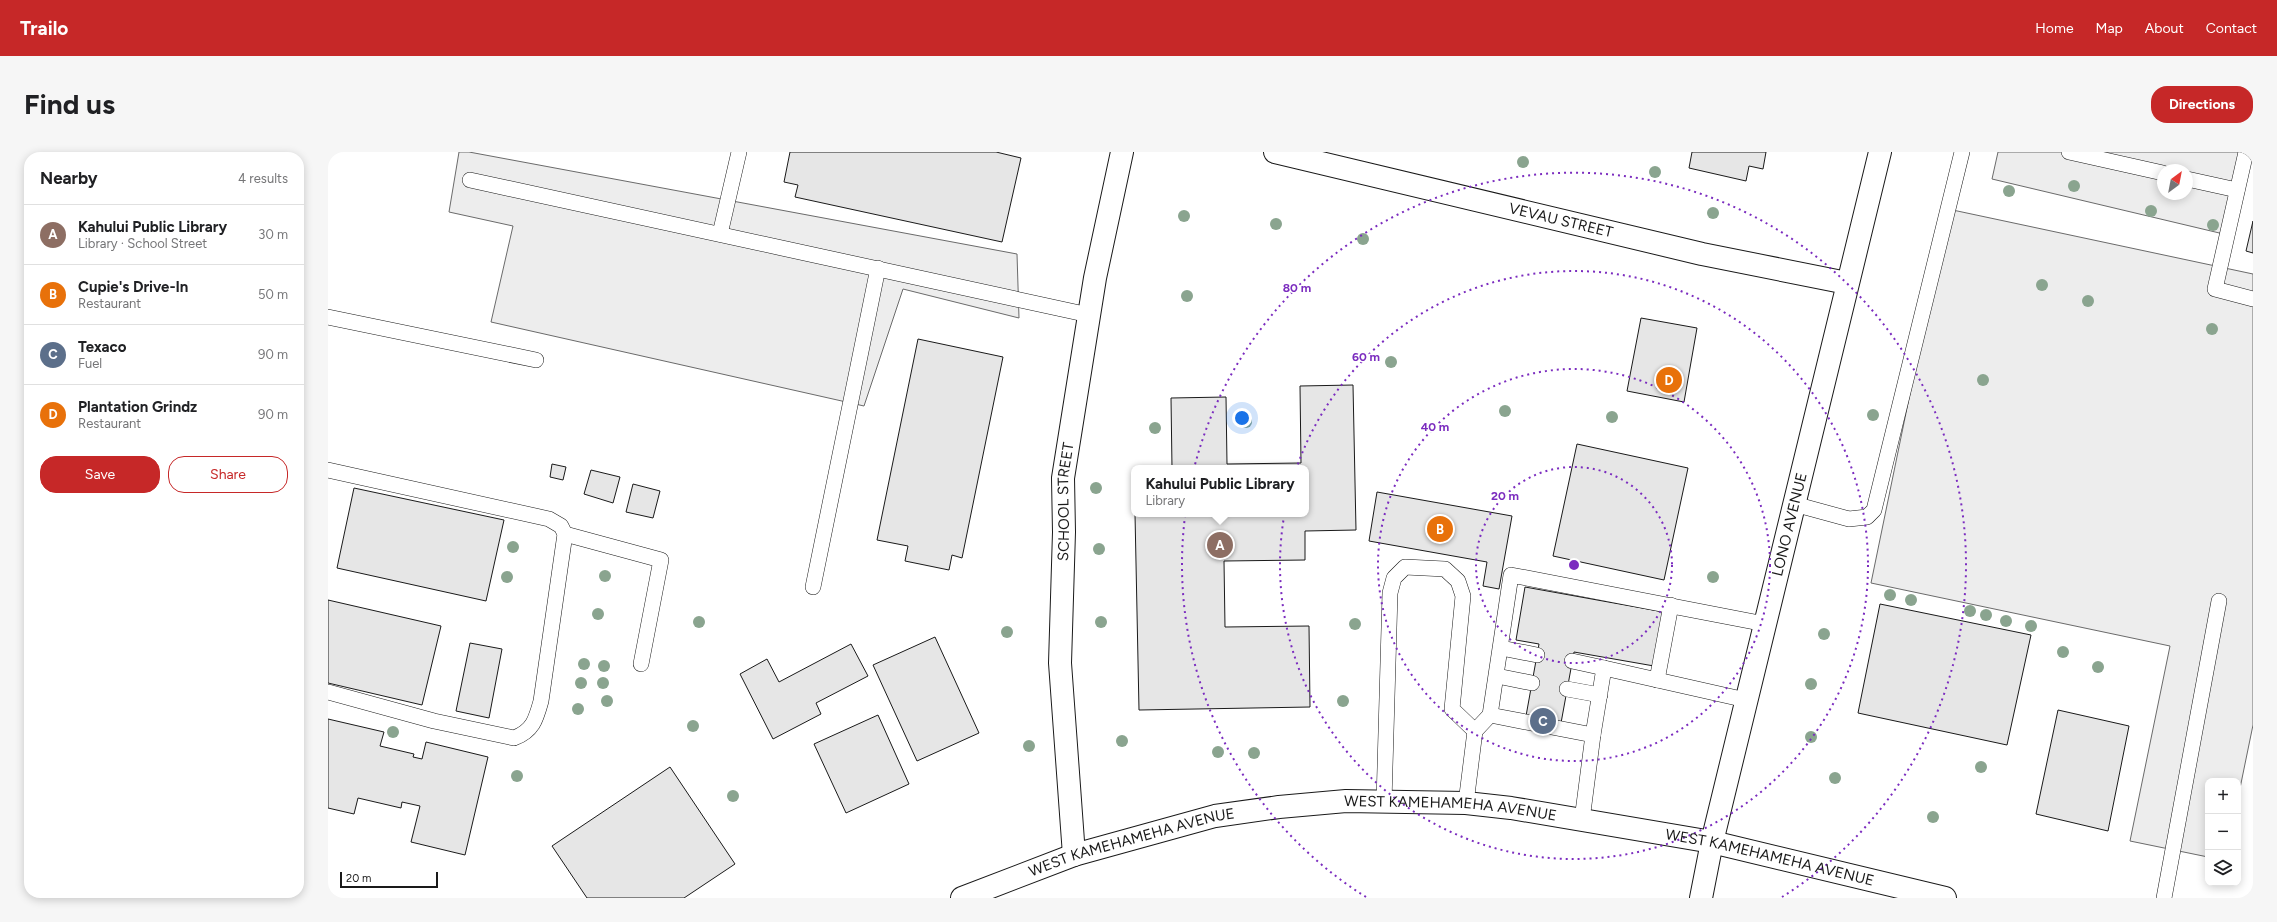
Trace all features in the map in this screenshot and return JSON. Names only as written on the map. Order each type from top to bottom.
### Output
[{"type":"street","name":"SCHOOL STREET","points":[[1074,855],[1060,663],[1064,532],[1063,478],[1089,314],[1122,152]]},
{"type":"street","name":"VEVAU STREET","points":[[1275,152],[1702,254],[1847,283]]},
{"type":"street","name":"LONO AVENUE","points":[[1701,898],[1712,842],[1746,700],[1880,152]]},
{"type":"street","name":"WEST KAMEHAMEHA AVENUE","points":[[962,898],[1074,855],[1215,816],[1279,807],[1346,801],[1466,803],[1582,820],[1712,842],[1945,898]]},
{"type":"lane","points":[[720,234],[739,152]]},
{"type":"lane","points":[[1794,504],[1849,518],[1867,517],[1874,510],[1962,152]]},
{"type":"lane","points":[[2069,152],[2157,172]]},
{"type":"lane","points":[[2246,152],[2215,289],[2253,299]]},
{"type":"lane","points":[[470,180],[1089,314]]},
{"type":"lane","points":[[2193,180],[2237,190]]},
{"type":"lane","points":[[813,586],[878,268]]},
{"type":"lane","points":[[328,317],[536,360]]},
{"type":"lane","points":[[328,470],[549,519],[561,526],[566,534],[541,701],[536,719],[526,733],[514,738],[434,721],[328,692]]},
{"type":"lane","points":[[566,534],[661,560],[641,664]]},
{"type":"lane","points":[[1384,802],[1390,593],[1394,578],[1405,566],[1445,569],[1458,581],[1463,596],[1452,709],[1475,731]]},
{"type":"lane","points":[[1466,803],[1475,731],[1490,715],[1511,575],[1765,624]]},
{"type":"lane","points":[[2164,898],[2219,601]]},
{"type":"lane","points":[[1657,680],[1671,606]]},
{"type":"lane","points":[[1501,648],[1537,655]]},
{"type":"lane","points":[[1572,661],[1746,700]]},
{"type":"lane","points":[[1582,820],[1604,668]]},
{"type":"lane","points":[[1497,676],[1532,683]]},
{"type":"lane","points":[[1567,689],[1600,695]]},
{"type":"lane","points":[[1490,715],[1593,736]]},
{"type":"shaded area","points":[[459,152],[469,152],[1017,254],[1019,318],[903,289],[864,406],[491,322],[513,226],[449,212]]},
{"type":"shaded area","points":[[1998,152],[2252,152],[2232,236],[1992,179]]},
{"type":"shaded area","points":[[1948,209],[2253,274],[2253,725],[2241,783],[2241,778],[2205,778],[2205,856],[2130,841],[2170,646],[1871,583]]},
{"type":"building","points":[[790,152],[996,152],[1021,158],[1002,242],[795,197],[798,185],[784,182]]},
{"type":"building","points":[[1692,152],[1766,152],[1763,169],[1749,166],[1746,181],[1689,168]]},
{"type":"building","points":[[2253,221],[2253,253],[2246,251]]},
{"type":"building","points":[[1641,318],[1697,328],[1684,402],[1627,391]]},
{"type":"building","points":[[918,339],[1003,357],[962,558],[952,555],[949,570],[905,561],[908,546],[877,540]]},
{"type":"building","points":[[1353,385],[1356,530],[1305,531],[1305,560],[1224,561],[1225,627],[1309,626],[1310,707],[1139,710],[1135,517],[1309,517],[1309,465],[1172,465],[1171,398],[1226,397],[1227,464],[1301,463],[1300,386]]},
{"type":"building","points":[[1577,444],[1688,468],[1664,580],[1553,556]]},
{"type":"building","points":[[552,464],[566,467],[563,480],[550,477]]},
{"type":"building","points":[[591,470],[620,477],[613,503],[584,494]]},
{"type":"building","points":[[633,484],[660,491],[653,518],[626,512]]},
{"type":"building","points":[[354,488],[504,520],[486,601],[337,568]]},
{"type":"building","points":[[1377,492],[1512,516],[1499,589],[1483,586],[1487,562],[1369,541]]},
{"type":"building","points":[[1525,587],[1664,612],[1654,666],[1574,652],[1561,723],[1526,716],[1539,644],[1516,640]]},
{"type":"building","points":[[328,600],[441,626],[422,705],[328,683]]},
{"type":"building","points":[[1880,604],[2031,635],[2007,745],[1858,713]]},
{"type":"building","points":[[935,637],[979,733],[917,761],[873,665]]},
{"type":"building","points":[[470,643],[502,649],[489,718],[456,711]]},
{"type":"building","points":[[851,644],[868,676],[816,703],[821,714],[773,739],[740,674],[767,659],[779,682]]},
{"type":"building","points":[[2058,710],[2129,726],[2108,831],[2036,814]]},
{"type":"building","points":[[878,715],[909,784],[846,813],[814,744]]},
{"type":"building","points":[[328,719],[384,732],[380,746],[414,754],[413,757],[422,759],[426,742],[488,757],[465,855],[411,842],[420,806],[402,802],[401,808],[358,798],[354,814],[328,808]]},
{"type":"building","points":[[670,767],[735,864],[684,898],[587,898],[552,846]]},
{"type":"place","name":"Plantation Grindz","points":[[1669,380]]},
{"type":"place","name":"Cupie's Drive-In","points":[[1440,529]]},
{"type":"place","name":"Kahului Public Library","points":[[1220,545]]},
{"type":"place","name":"Texaco","points":[[1543,721]]}]
